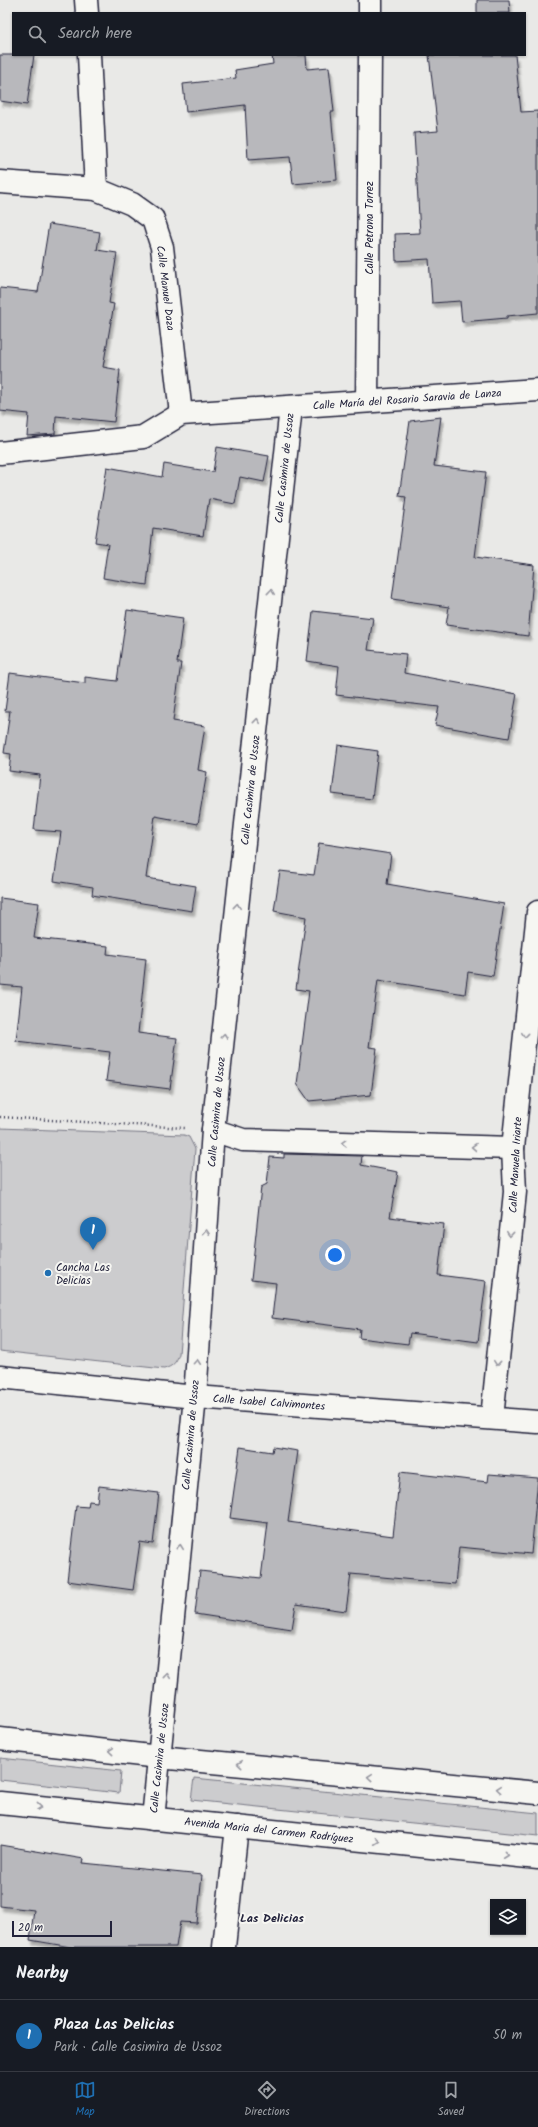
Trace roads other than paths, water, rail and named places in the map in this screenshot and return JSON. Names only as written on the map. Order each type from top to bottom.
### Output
[{"type":"street","points":[[86,0],[87,12]]},
{"type":"street","points":[[370,0],[370,12]]},
{"type":"street","points":[[0,182],[96,189],[89,56]]},
{"type":"street","name":"Calle Petrona Torrez","points":[[368,401],[370,56]]},
{"type":"street","name":"Calle Manuel Daza","points":[[96,189],[132,204],[154,219],[162,247],[181,414]]},
{"type":"street","name":"Calle María del Rosario Saravia de Lanza","points":[[181,414],[538,390]]},
{"type":"street","name":"Calle Casimira de Ussoz","points":[[152,1818],[195,1397],[213,1130],[291,407]]},
{"type":"street","points":[[0,453],[143,437],[181,414]]},
{"type":"street","name":"Calle Manuela Iriarte","points":[[492,1418],[515,1192],[513,1148],[538,912]]},
{"type":"street","points":[[213,1130],[243,1140],[513,1148]]},
{"type":"street","name":"Calle Isabel Calvimontes","points":[[0,1376],[195,1397],[538,1422]]},
{"type":"street","points":[[0,1739],[159,1757],[538,1793]]},
{"type":"street","name":"Avenida Maria del Carmen Rodríguez","points":[[0,1803],[538,1858]]},
{"type":"street","points":[[224,1947],[237,1827]]},
{"type":"place","name":"Plaza Las Delicias","points":[[93,1250]]},
{"type":"place","name":"Cancha Las Delicias","points":[[48,1273]]},
{"type":"district","name":"Las Delicias","points":[[272,1918]]}]
